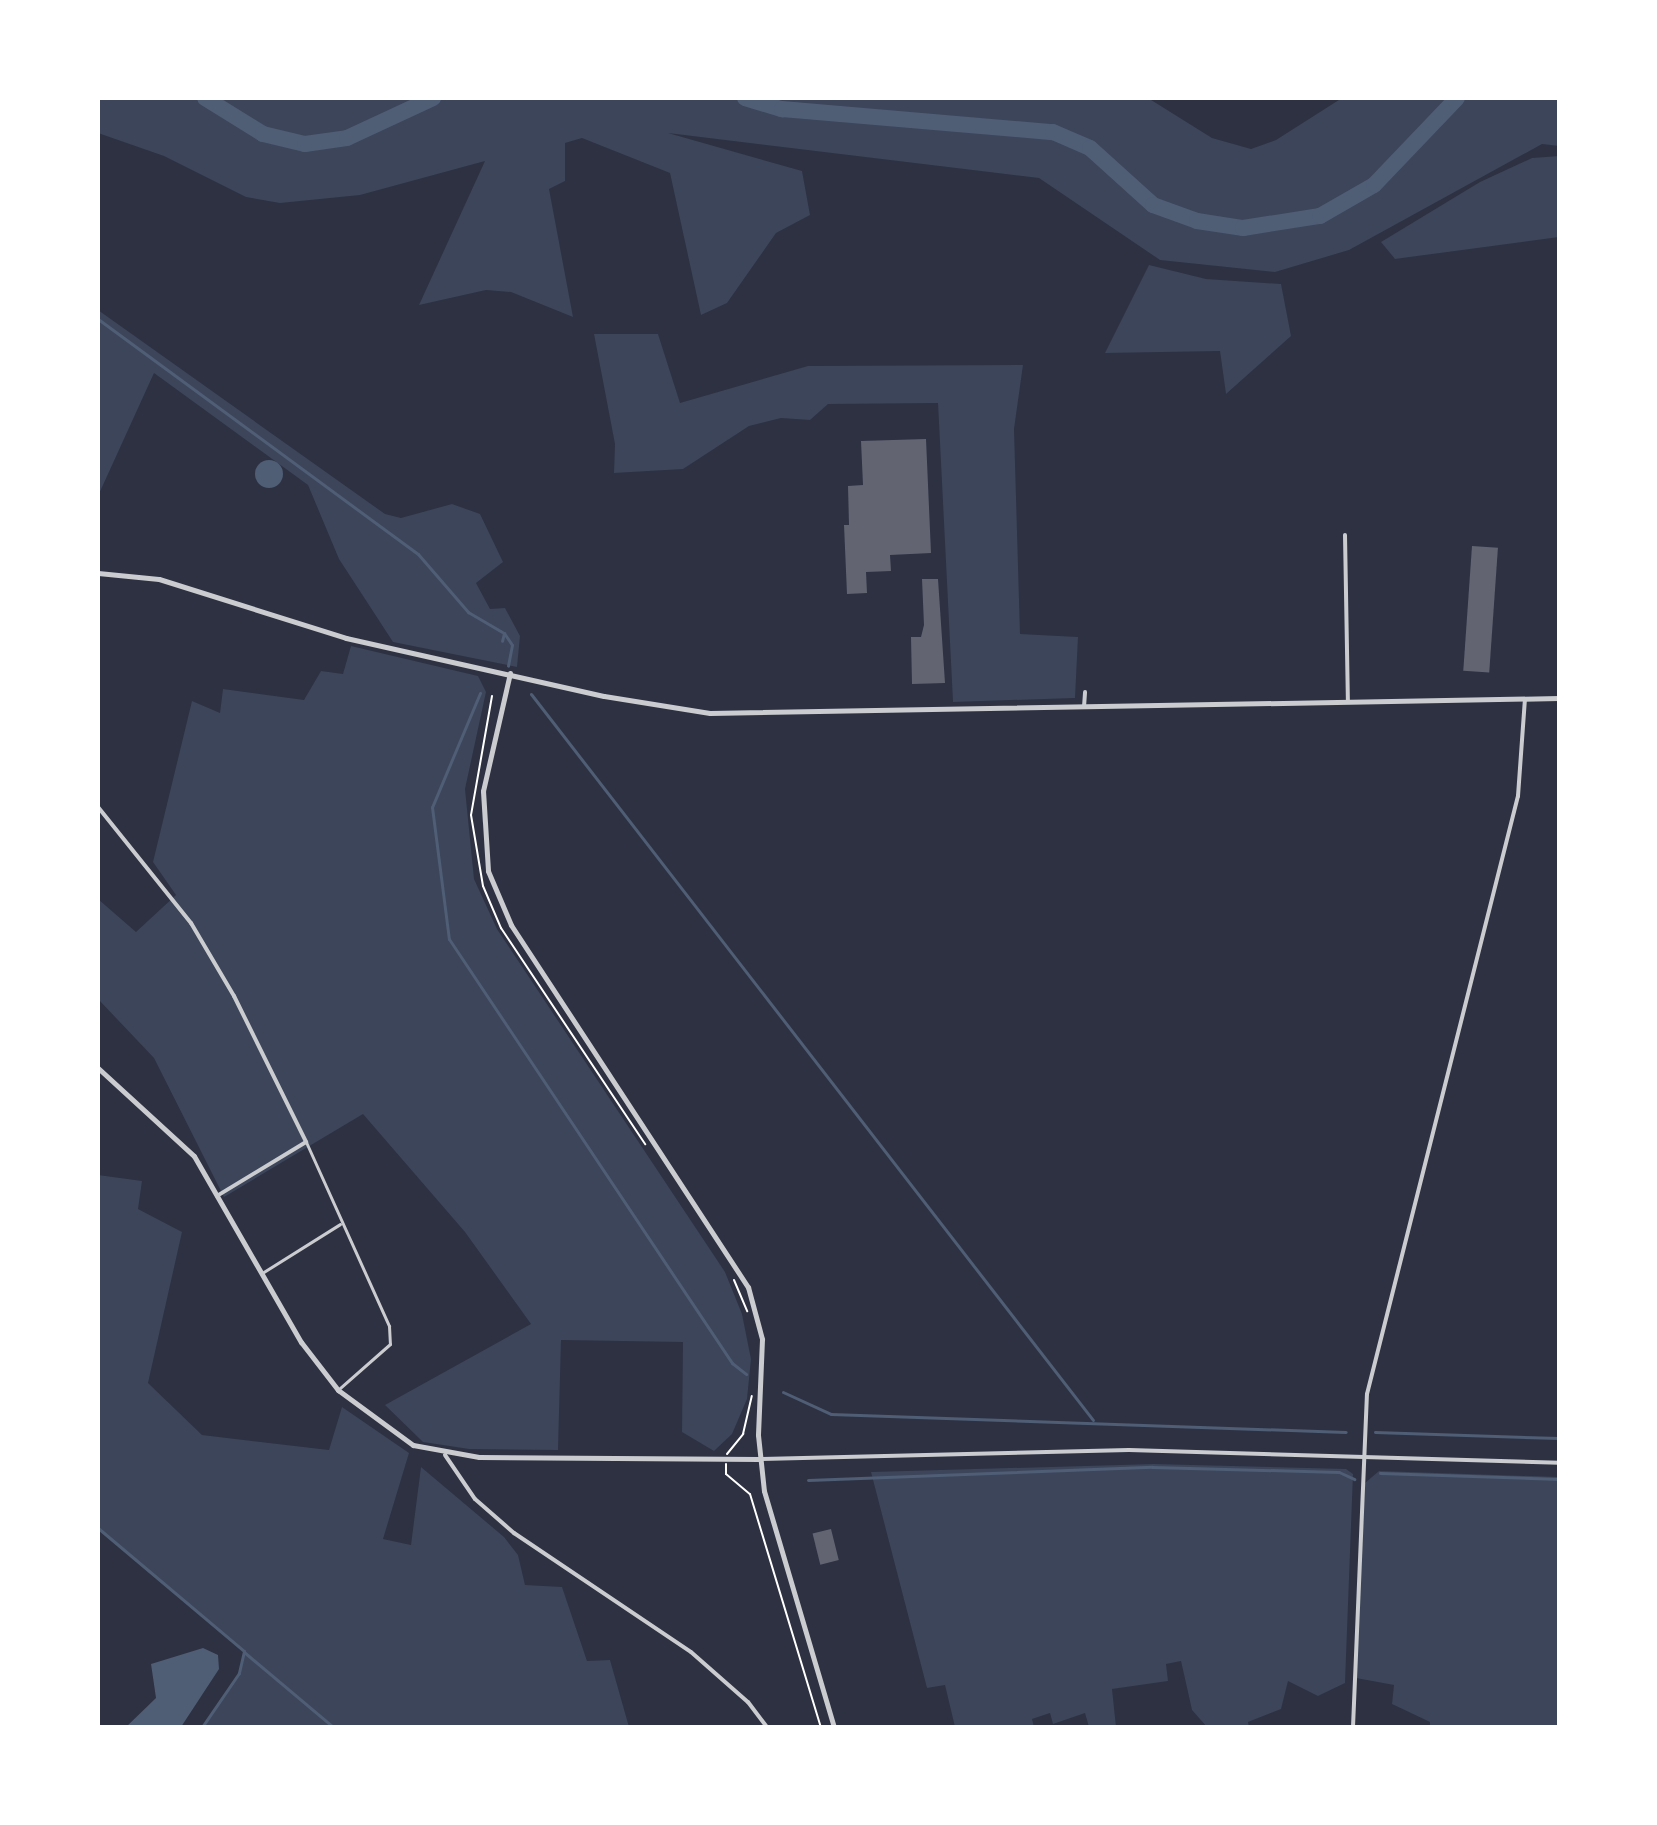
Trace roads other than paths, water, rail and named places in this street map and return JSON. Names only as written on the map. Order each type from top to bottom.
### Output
[{"type":"street","points":[[1345,535],[1348,702]]},
{"type":"street","points":[[98,573],[159,579],[351,639],[710,713],[1559,698]]},
{"type":"street","points":[[510,673],[483,791],[488,871],[511,925],[748,1287],[762,1339],[759,1459],[769,1512],[834,1727]]},
{"type":"street","points":[[1084,707],[1085,692]]},
{"type":"street","points":[[1353,1727],[1364,1440],[1374,1363],[1518,796],[1525,699]]},
{"type":"street","points":[[98,807],[191,923],[234,996],[306,1142],[389,1326],[390,1344],[338,1390]]},
{"type":"street","points":[[98,1068],[175,1134],[217,1196],[301,1342],[338,1390],[374,1422],[413,1445],[445,1455],[759,1459],[1129,1450],[1559,1463]]},
{"type":"street","points":[[217,1196],[306,1142]]},
{"type":"street","points":[[262,1273],[340,1223]]},
{"type":"street","points":[[445,1455],[467,1489],[503,1524],[691,1652],[748,1702],[767,1727]]},
{"type":"waterway","points":[[205,98],[263,134],[305,144],[347,138],[433,98]]},
{"type":"waterway","points":[[745,98],[782,109],[1053,132],[1090,148],[1153,205],[1197,221],[1243,228],[1320,216],[1374,185],[1457,98]]},
{"type":"waterway","points":[[98,319],[418,554],[468,612],[504,633],[502,641]]},
{"type":"waterway","points":[[504,633],[512,645],[508,666]]},
{"type":"waterway","points":[[480,693],[432,807],[449,939],[732,1363],[746,1374]]},
{"type":"waterway","points":[[531,694],[1093,1420]]},
{"type":"waterway","points":[[783,1392],[831,1414],[1346,1432]]},
{"type":"waterway","points":[[1375,1432],[1559,1438]]},
{"type":"waterway","points":[[808,1480],[1152,1467],[1339,1472],[1354,1479]]},
{"type":"waterway","points":[[1380,1473],[1559,1479]]},
{"type":"waterway","points":[[98,1528],[244,1651],[239,1673],[202,1727]]},
{"type":"waterway","points":[[244,1652],[333,1727]]}]
